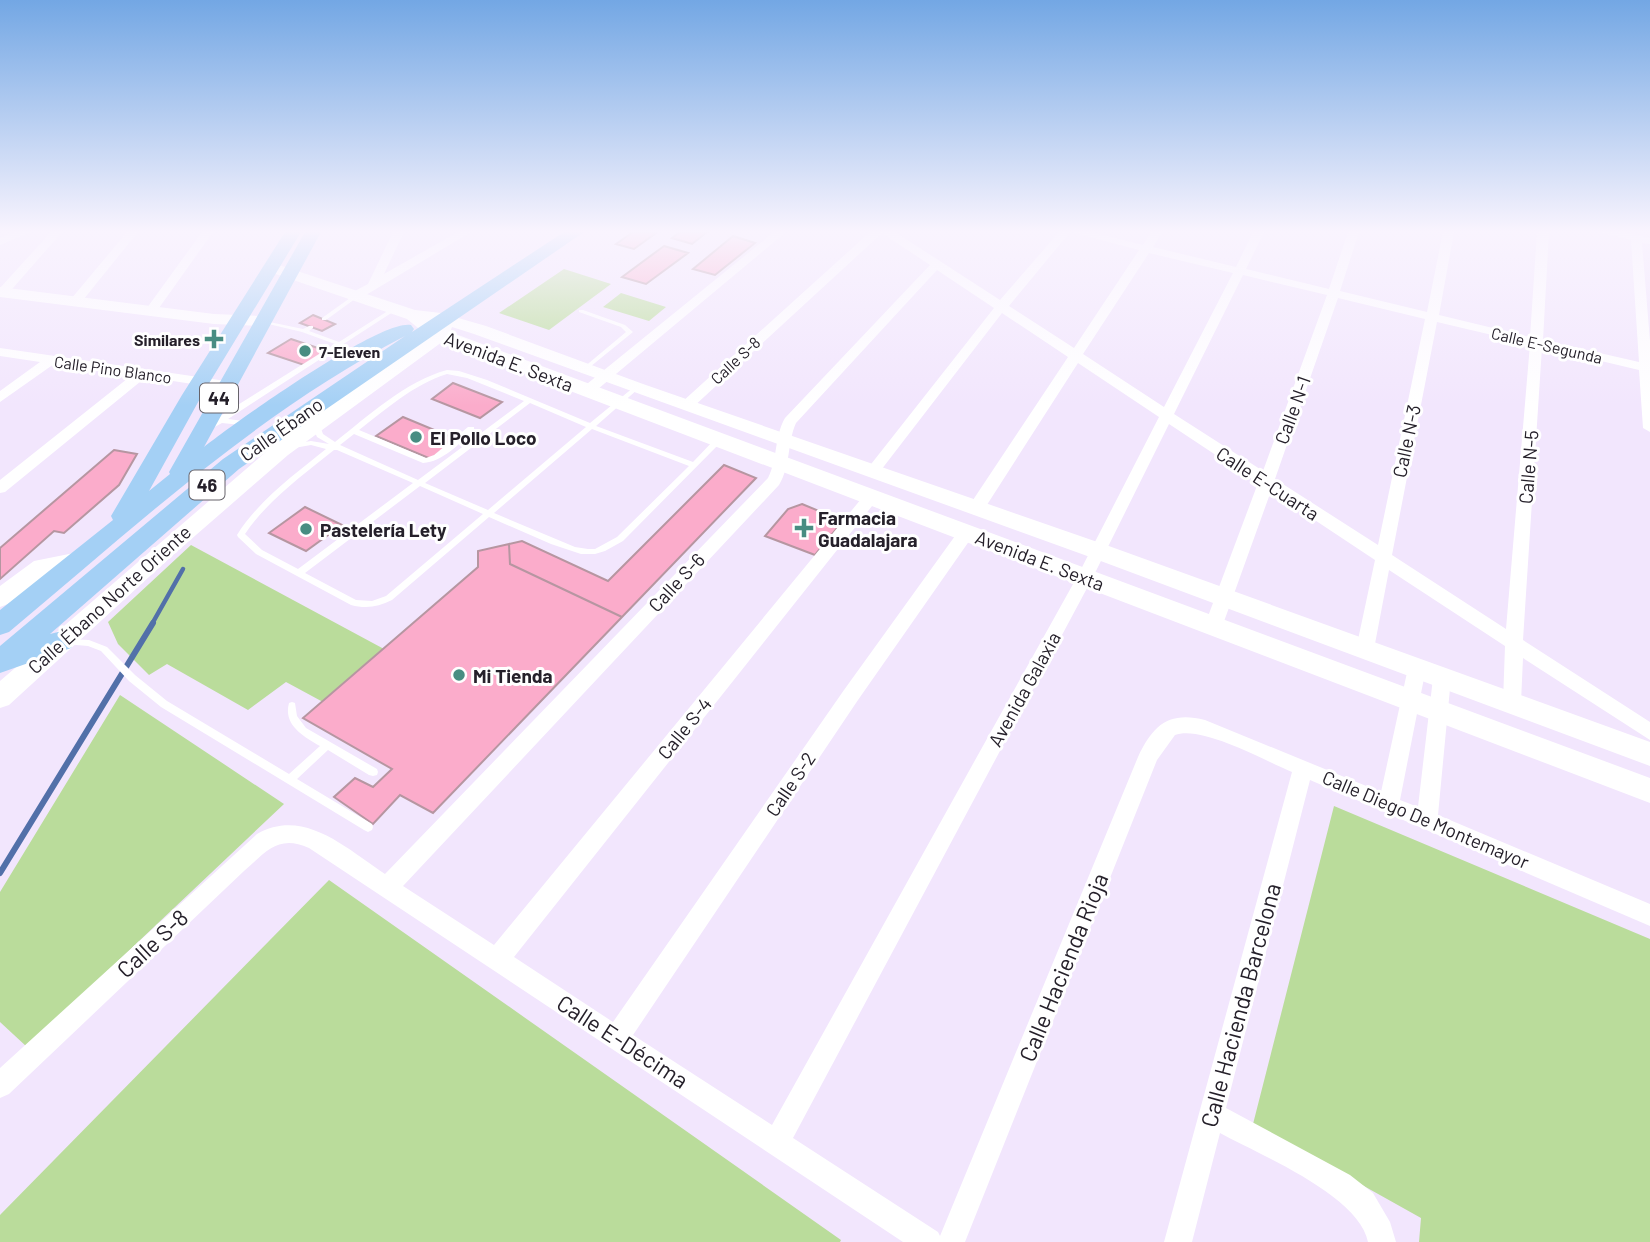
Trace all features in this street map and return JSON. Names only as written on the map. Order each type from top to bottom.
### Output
[{"type":"main road","name":"44","points":[[118,527],[239,320],[264,290]]},
{"type":"main road","name":"44","points":[[156,528],[175,481],[262,321],[274,290]]},
{"type":"main road","name":"46","points":[[430,320],[480,290]]},
{"type":"main road","name":"Calle Ébano","points":[[0,625],[248,424],[342,361],[430,320]]},
{"type":"main road","name":"Calle Ébano","points":[[0,662],[231,464],[430,320]]},
{"type":"main road","points":[[0,662],[62,641]]},
{"type":"street","points":[[75,302],[85,290]]},
{"type":"street","points":[[150,312],[166,290]]},
{"type":"street","name":"Avenida E. Sexta","points":[[342,290],[592,379],[719,440],[1650,791]]},
{"type":"street","points":[[357,295],[365,290]]},
{"type":"street","points":[[592,379],[706,290]]},
{"type":"street","name":"Calle S-8","points":[[687,405],[813,290]]},
{"type":"street","points":[[783,464],[782,438],[790,421],[913,290]]},
{"type":"street","name":"Calle E-Cuarta","points":[[976,290],[1513,645],[1650,732]]},
{"type":"street","points":[[873,471],[1016,290]]},
{"type":"street","points":[[977,507],[1119,290]]},
{"type":"street","name":"Avenida Galaxia","points":[[777,1141],[1085,577],[1231,290]]},
{"type":"street","name":"Calle E-Segunda","points":[[1316,290],[1648,369]]},
{"type":"street","name":"Calle N-1","points":[[1213,627],[1334,290]]},
{"type":"street","name":"Calle N-3","points":[[1365,649],[1437,290]]},
{"type":"street","name":"Calle N-5","points":[[1511,702],[1540,290]]},
{"type":"street","points":[[1641,290],[1650,428]]},
{"type":"street","points":[[1,293],[150,312],[262,321]]},
{"type":"street","name":"Calle Ébano Norte Oriente","points":[[0,697],[165,548],[281,450],[316,425],[430,320]]},
{"type":"street","name":"Calle Pino Blanco","points":[[0,352],[226,385]]},
{"type":"street","points":[[0,398],[51,360]]},
{"type":"street","points":[[0,488],[144,372]]},
{"type":"street","name":"Avenida E. Sexta","points":[[628,396],[687,405],[782,438],[1650,754]]},
{"type":"street","name":"Calle S-6","points":[[387,888],[768,486],[783,464]]},
{"type":"street","name":"Calle S-4","points":[[497,960],[871,497]]},
{"type":"street","name":"Calle S-2","points":[[617,1038],[851,695],[966,533]]},
{"type":"street","points":[[0,597],[42,567],[79,560]]},
{"type":"street","points":[[1389,804],[1418,668]]},
{"type":"street","points":[[1427,819],[1442,678]]},
{"type":"street","name":"Calle Hacienda Rioja","points":[[951,1242],[1148,757],[1157,740],[1168,728],[1184,723],[1202,726]]},
{"type":"street","name":"Calle Diego De Montemayor","points":[[1202,726],[1650,915]]},
{"type":"street","name":"Calle Hacienda Barcelona","points":[[1178,1242],[1303,768]]},
{"type":"street","name":"Calle S-8","points":[[0,1086],[259,845],[275,834],[289,831],[316,841]]},
{"type":"street","name":"Calle E-Décima","points":[[316,841],[928,1242]]},
{"type":"street","points":[[1211,1114],[1341,1184],[1363,1203],[1380,1232],[1382,1242]]},
{"type":"lane","points":[[324,319],[357,295]]},
{"type":"lane","points":[[581,311],[623,326],[630,332],[592,379]]},
{"type":"lane","points":[[200,434],[340,344],[430,320]]},
{"type":"lane","points":[[262,321],[304,331],[340,344]]},
{"type":"lane","points":[[304,331],[312,327]]},
{"type":"lane","points":[[628,396],[591,426],[488,514],[379,604],[367,606],[354,603],[259,552],[241,535],[245,526],[260,511],[354,431],[422,383],[446,372],[464,375],[591,426],[695,465]]},
{"type":"lane","points":[[299,573],[528,401]]},
{"type":"lane","points":[[220,420],[248,424]]},
{"type":"lane","points":[[316,425],[320,435],[336,447],[579,552],[603,550],[620,539],[719,440]]},
{"type":"lane","points":[[354,431],[426,461],[437,457],[471,429]]},
{"type":"lane","points":[[281,450],[306,443],[336,447]]},
{"type":"lane","points":[[62,641],[89,643],[104,649],[132,678],[176,712],[368,827]]},
{"type":"lane","points":[[292,706],[295,724],[373,772]]},
{"type":"lane","points":[[289,780],[327,746]]},
{"type":"green space","points":[[533,290],[603,290],[549,330],[499,313]]},
{"type":"green space","points":[[621,293],[666,307],[649,321],[603,307]]},
{"type":"green space","points":[[191,545],[384,649],[323,702],[286,682],[248,710],[167,664],[149,675],[118,644],[108,622]]},
{"type":"green space","points":[[120,695],[284,804],[27,1047],[0,1022],[0,892]]},
{"type":"green space","points":[[1334,806],[1650,939],[1650,1242],[1419,1242],[1421,1218],[1253,1124]]},
{"type":"green space","points":[[329,880],[841,1240],[840,1242],[0,1242],[0,1215]]},
{"type":"building","points":[[313,315],[335,324],[322,331],[300,323]]},
{"type":"building","points":[[291,339],[327,351],[304,365],[268,353]]},
{"type":"building","points":[[453,383],[502,402],[480,418],[432,399]]},
{"type":"building","name":"El Pollo Loco","points":[[403,417],[456,439],[431,459],[376,436]]},
{"type":"building","points":[[114,450],[137,454],[119,485],[64,533],[54,531],[0,579],[0,548]]},
{"type":"building","points":[[724,465],[756,478],[622,617],[510,564],[509,544],[522,541],[608,581]]},
{"type":"building","name":"Farmacia Guadalajara","points":[[802,504],[843,521],[815,555],[765,536],[788,509]]},
{"type":"building","name":"Pastelería Lety","points":[[305,507],[342,525],[306,551],[269,533]]},
{"type":"building","name":"Mi Tienda","points":[[509,544],[510,564],[622,617],[433,813],[400,795],[373,824],[334,797],[355,778],[373,787],[392,769],[303,718],[478,567],[478,551]]},
{"type":"waterway","points":[[152,624],[183,569]]},
{"type":"waterway","points":[[0,873],[153,623]]},
{"type":"place","name":"Similares","points":[[214,339]]},
{"type":"place","name":"7-Eleven","points":[[305,351]]},
{"type":"place","name":"El Pollo Loco","points":[[416,437]]},
{"type":"place","name":"Farmacia Guadalajara","points":[[804,528]]},
{"type":"place","name":"Pastelería Lety","points":[[306,529]]},
{"type":"place","name":"Mi Tienda","points":[[459,675]]}]
